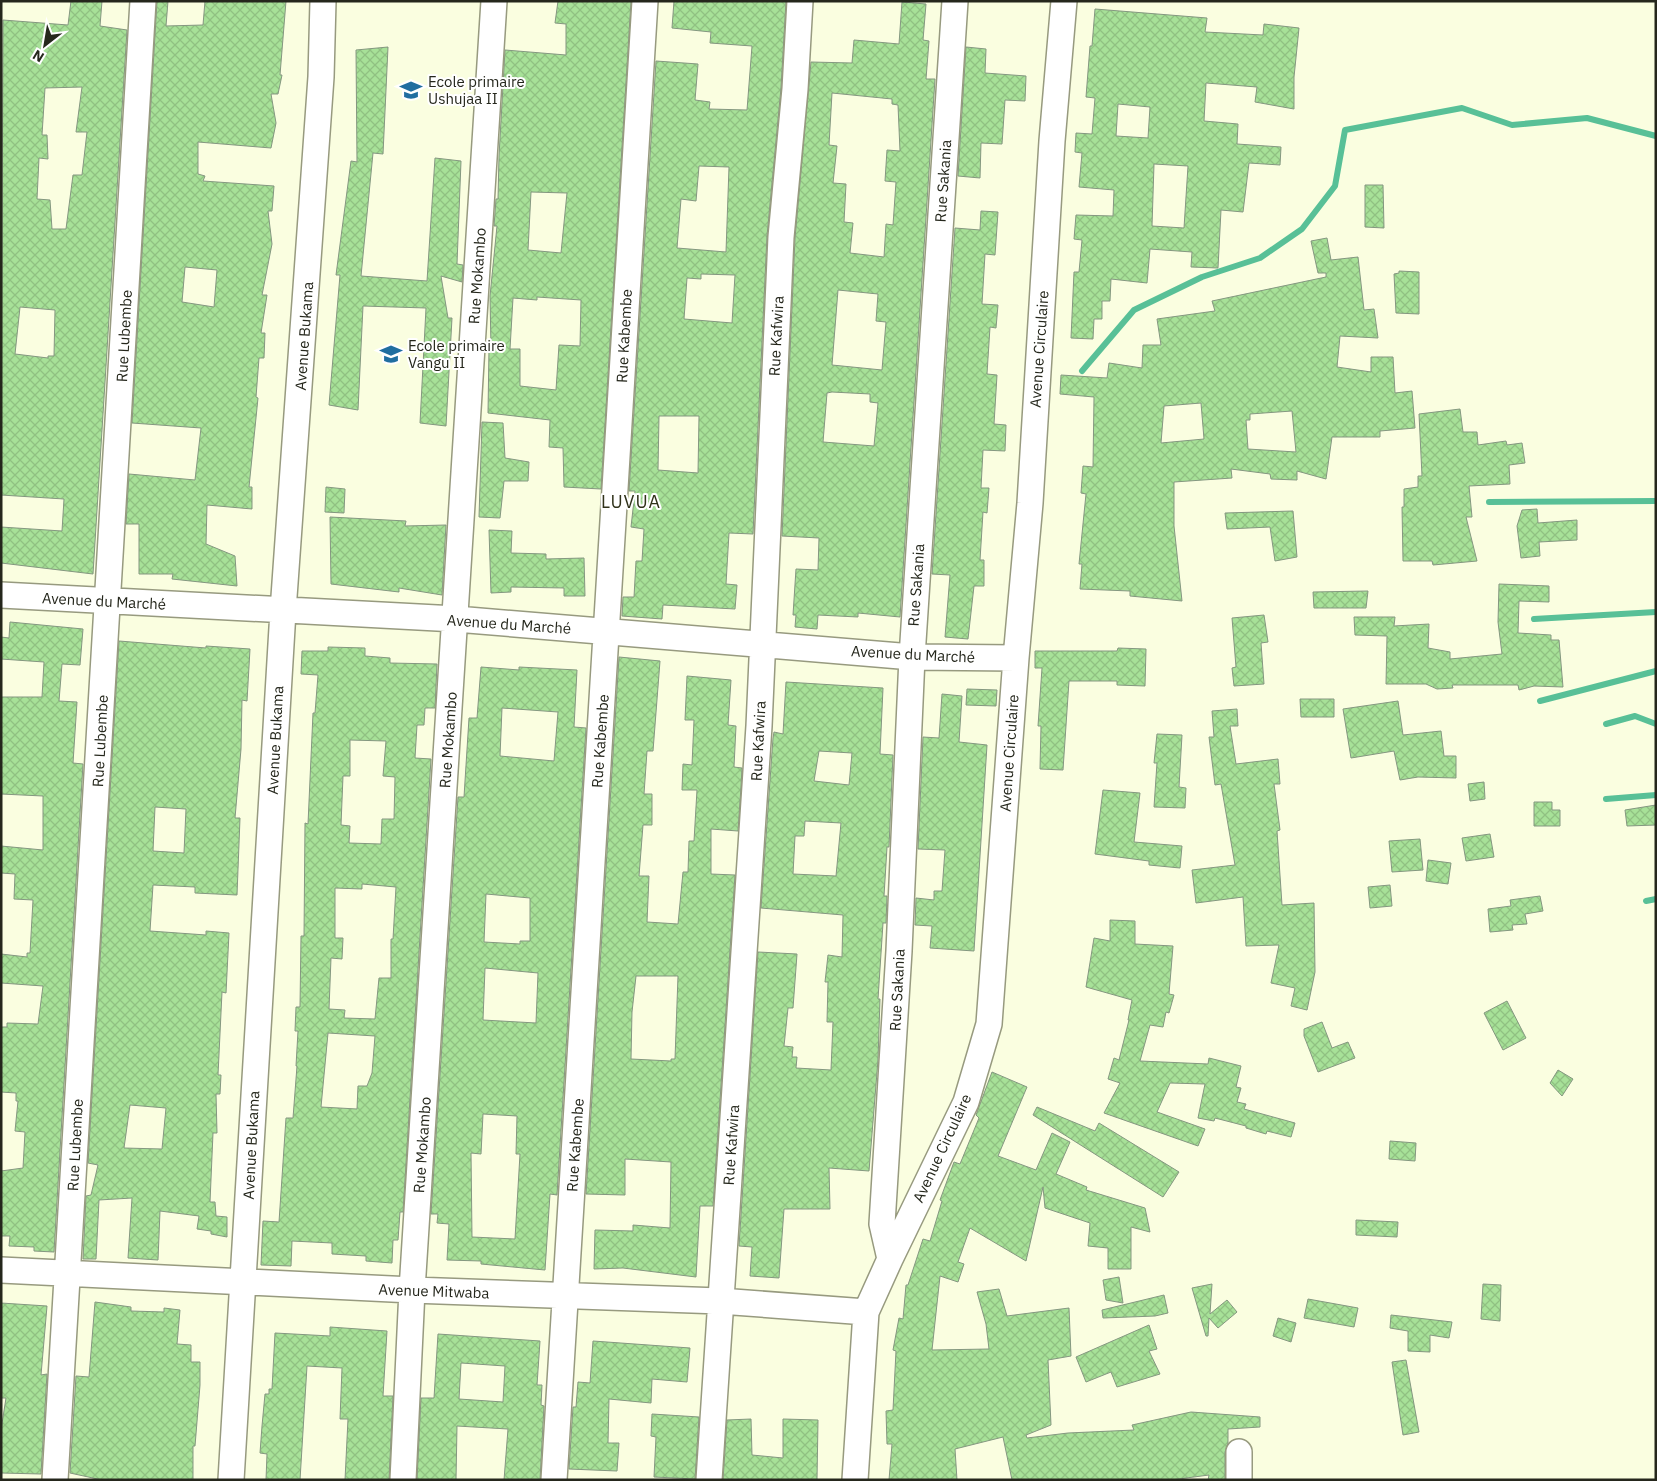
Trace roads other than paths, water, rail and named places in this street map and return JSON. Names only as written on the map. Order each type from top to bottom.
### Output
[{"type":"street","name":"Rue Lubembe","points":[[55,1480],[143,1]]},
{"type":"street","name":"Avenue Bukama","points":[[231,1480],[283,611],[321,76],[323,1]]},
{"type":"street","name":"Rue Mokambo","points":[[403,1480],[412,1290],[494,1]]},
{"type":"street","name":"Rue Kabembe","points":[[554,1480],[645,1]]},
{"type":"street","name":"Rue Kafwira","points":[[710,1480],[763,644],[781,237],[800,1]]},
{"type":"street","name":"Rue Sakania","points":[[890,1259],[882,1224],[899,951],[912,656],[955,1]]},
{"type":"street","name":"Avenue Circulaire","points":[[854,1480],[866,1312],[966,1102],[989,1024],[1016,658],[1030,502],[1052,141],[1064,1]]},
{"type":"street","name":"Avenue du Marché","points":[[1,595],[456,619],[912,656],[1016,658]]},
{"type":"street","name":"Avenue Mitwaba","points":[[1,1270],[412,1290],[720,1301],[866,1312]]},
{"type":"street","points":[[1239,1452],[1239,1480]]},
{"type":"waterway","points":[[1082,371],[1134,310],[1202,277],[1260,258],[1302,229],[1335,186],[1345,130],[1462,108],[1512,125],[1587,118],[1656,136]]},
{"type":"waterway","points":[[1489,502],[1656,501]]},
{"type":"waterway","points":[[1534,619],[1656,612]]},
{"type":"waterway","points":[[1540,701],[1656,671]]},
{"type":"waterway","points":[[1606,724],[1635,716],[1656,724]]},
{"type":"waterway","points":[[1606,799],[1656,795]]},
{"type":"waterway","points":[[1646,901],[1656,899]]},
{"type":"place","name":"Ecole primaire Ushujaa II","points":[[411,90]]},
{"type":"place","name":"Ecole primaire Vangu II","points":[[391,354]]},
{"type":"district","name":"LUVUA","points":[[631,501]]}]
